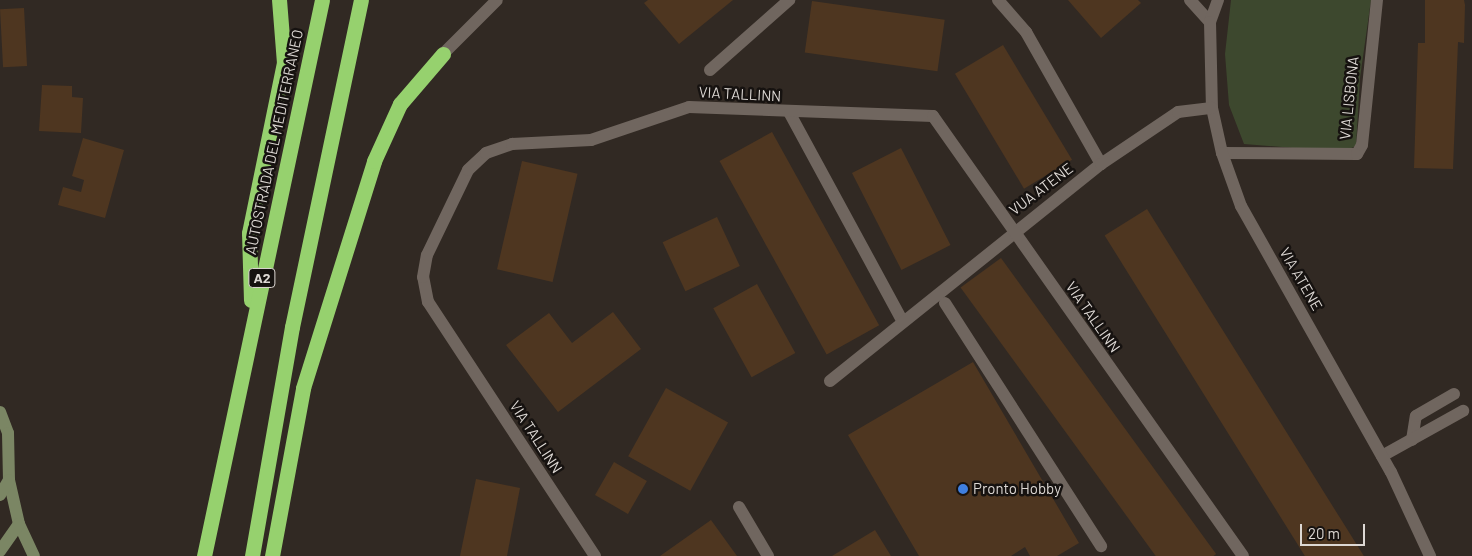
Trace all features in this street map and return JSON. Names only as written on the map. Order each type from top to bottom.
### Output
[{"type":"highway","points":[[252,322],[249,233],[284,62],[279,0]]},
{"type":"highway","name":"AUTOSTRADA DEL MEDITERRANEO","points":[[204,556],[252,322],[322,0]]},
{"type":"highway","points":[[252,556],[292,327],[361,0]]},
{"type":"highway","points":[[272,556],[303,388],[374,161],[400,104],[443,54]]},
{"type":"street","points":[[443,54],[471,24],[484,0]]},
{"type":"street","points":[[443,54],[497,0]]},
{"type":"street","points":[[710,70],[789,0]]},
{"type":"street","points":[[998,0],[1026,32],[1100,164]]},
{"type":"street","points":[[1190,0],[1210,22]]},
{"type":"street","name":"VIA ATENE","points":[[1218,0],[1210,22],[1212,108],[1222,153],[1241,206],[1382,456],[1430,556]]},
{"type":"street","name":"VIA LISBONA","points":[[1222,153],[1357,154],[1362,145],[1377,0]]},
{"type":"street","name":"VIA TALLINN","points":[[595,556],[428,302],[423,278],[427,255],[468,170],[486,153],[512,144],[591,140],[690,107],[933,116],[1012,231],[1243,556]]},
{"type":"street","name":"VUA ATENE","points":[[830,380],[1012,231],[1100,164],[1178,112],[1212,108]]},
{"type":"street","points":[[789,112],[902,320]]},
{"type":"street","points":[[945,303],[1101,546]]},
{"type":"street","points":[[1412,440],[1416,416],[1454,394]]},
{"type":"street","points":[[1382,456],[1463,411]]},
{"type":"street","points":[[0,412],[8,433],[9,480],[19,524],[34,556]]},
{"type":"street","points":[[0,495],[9,480]]},
{"type":"street","points":[[739,507],[768,556]]},
{"type":"street","points":[[0,551],[19,524]]},
{"type":"green space","points":[[1231,0],[1371,0],[1360,78],[1356,146],[1342,152],[1244,144],[1229,105],[1225,54]]},
{"type":"building","points":[[648,0],[733,0],[679,44],[644,3]]},
{"type":"building","points":[[1068,0],[1138,0],[1141,3],[1101,38]]},
{"type":"building","points":[[1425,0],[1464,0],[1465,5],[1464,43],[1458,42],[1453,169],[1414,168],[1418,43],[1425,43]]},
{"type":"building","points":[[812,1],[945,20],[937,71],[805,52]]},
{"type":"building","points":[[24,8],[27,66],[3,67],[0,9]]},
{"type":"building","points":[[1003,45],[1072,160],[1024,189],[955,74]]},
{"type":"building","points":[[42,85],[72,86],[72,97],[83,98],[81,133],[39,131]]},
{"type":"building","points":[[772,132],[879,325],[827,354],[720,161]]},
{"type":"building","points":[[83,138],[124,150],[105,218],[58,205],[63,187],[81,192],[84,180],[72,176]]},
{"type":"building","points":[[901,148],[950,245],[901,270],[852,173]]},
{"type":"building","points":[[522,161],[578,174],[553,282],[497,269]]},
{"type":"building","points":[[1147,209],[1364,556],[1305,556],[1105,235]]},
{"type":"building","points":[[717,217],[740,266],[685,291],[663,242]]},
{"type":"building","points":[[1001,258],[1216,554],[1214,556],[1156,556],[961,287]]},
{"type":"building","points":[[757,284],[795,353],[752,377],[713,308]]},
{"type":"building","points":[[613,312],[641,349],[558,412],[506,345],[549,313],[572,343]]},
{"type":"building","name":"Pronto Hobby","points":[[973,362],[1079,543],[1057,556],[1030,556],[1025,547],[1011,556],[919,556],[848,435]]},
{"type":"building","points":[[666,388],[728,422],[690,491],[628,456]]},
{"type":"building","points":[[614,462],[647,481],[628,514],[595,495]]},
{"type":"building","points":[[476,479],[520,488],[507,556],[460,556]]},
{"type":"building","points":[[711,520],[737,556],[660,556]]},
{"type":"building","points":[[875,530],[891,556],[832,556]]},
{"type":"place","name":"Pronto Hobby","points":[[963,489]]}]
